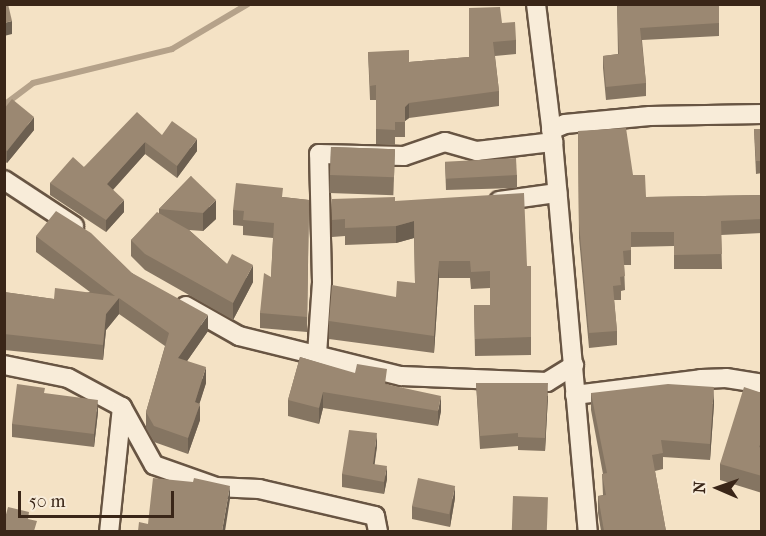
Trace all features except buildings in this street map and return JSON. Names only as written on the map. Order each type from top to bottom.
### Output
[{"type":"street","points":[[536,4],[552,136],[588,531]]},
{"type":"street","points":[[317,354],[322,282],[318,205],[319,154],[404,156],[445,142],[477,151],[552,136],[566,124],[650,116],[762,114]]},
{"type":"street","points":[[4,180],[87,235]]},
{"type":"street","points":[[479,201],[557,193]]},
{"type":"street","points":[[318,205],[341,205]]},
{"type":"street","points":[[168,296],[239,336],[401,376],[547,382],[574,365]]},
{"type":"street","points":[[4,365],[68,378],[122,407],[154,465],[216,486],[259,489],[375,516],[378,531]]},
{"type":"street","points":[[575,395],[701,379],[762,384]]},
{"type":"street","points":[[109,531],[122,407]]},
{"type":"waterway","points":[[4,105],[33,83],[172,49],[248,4]]}]
